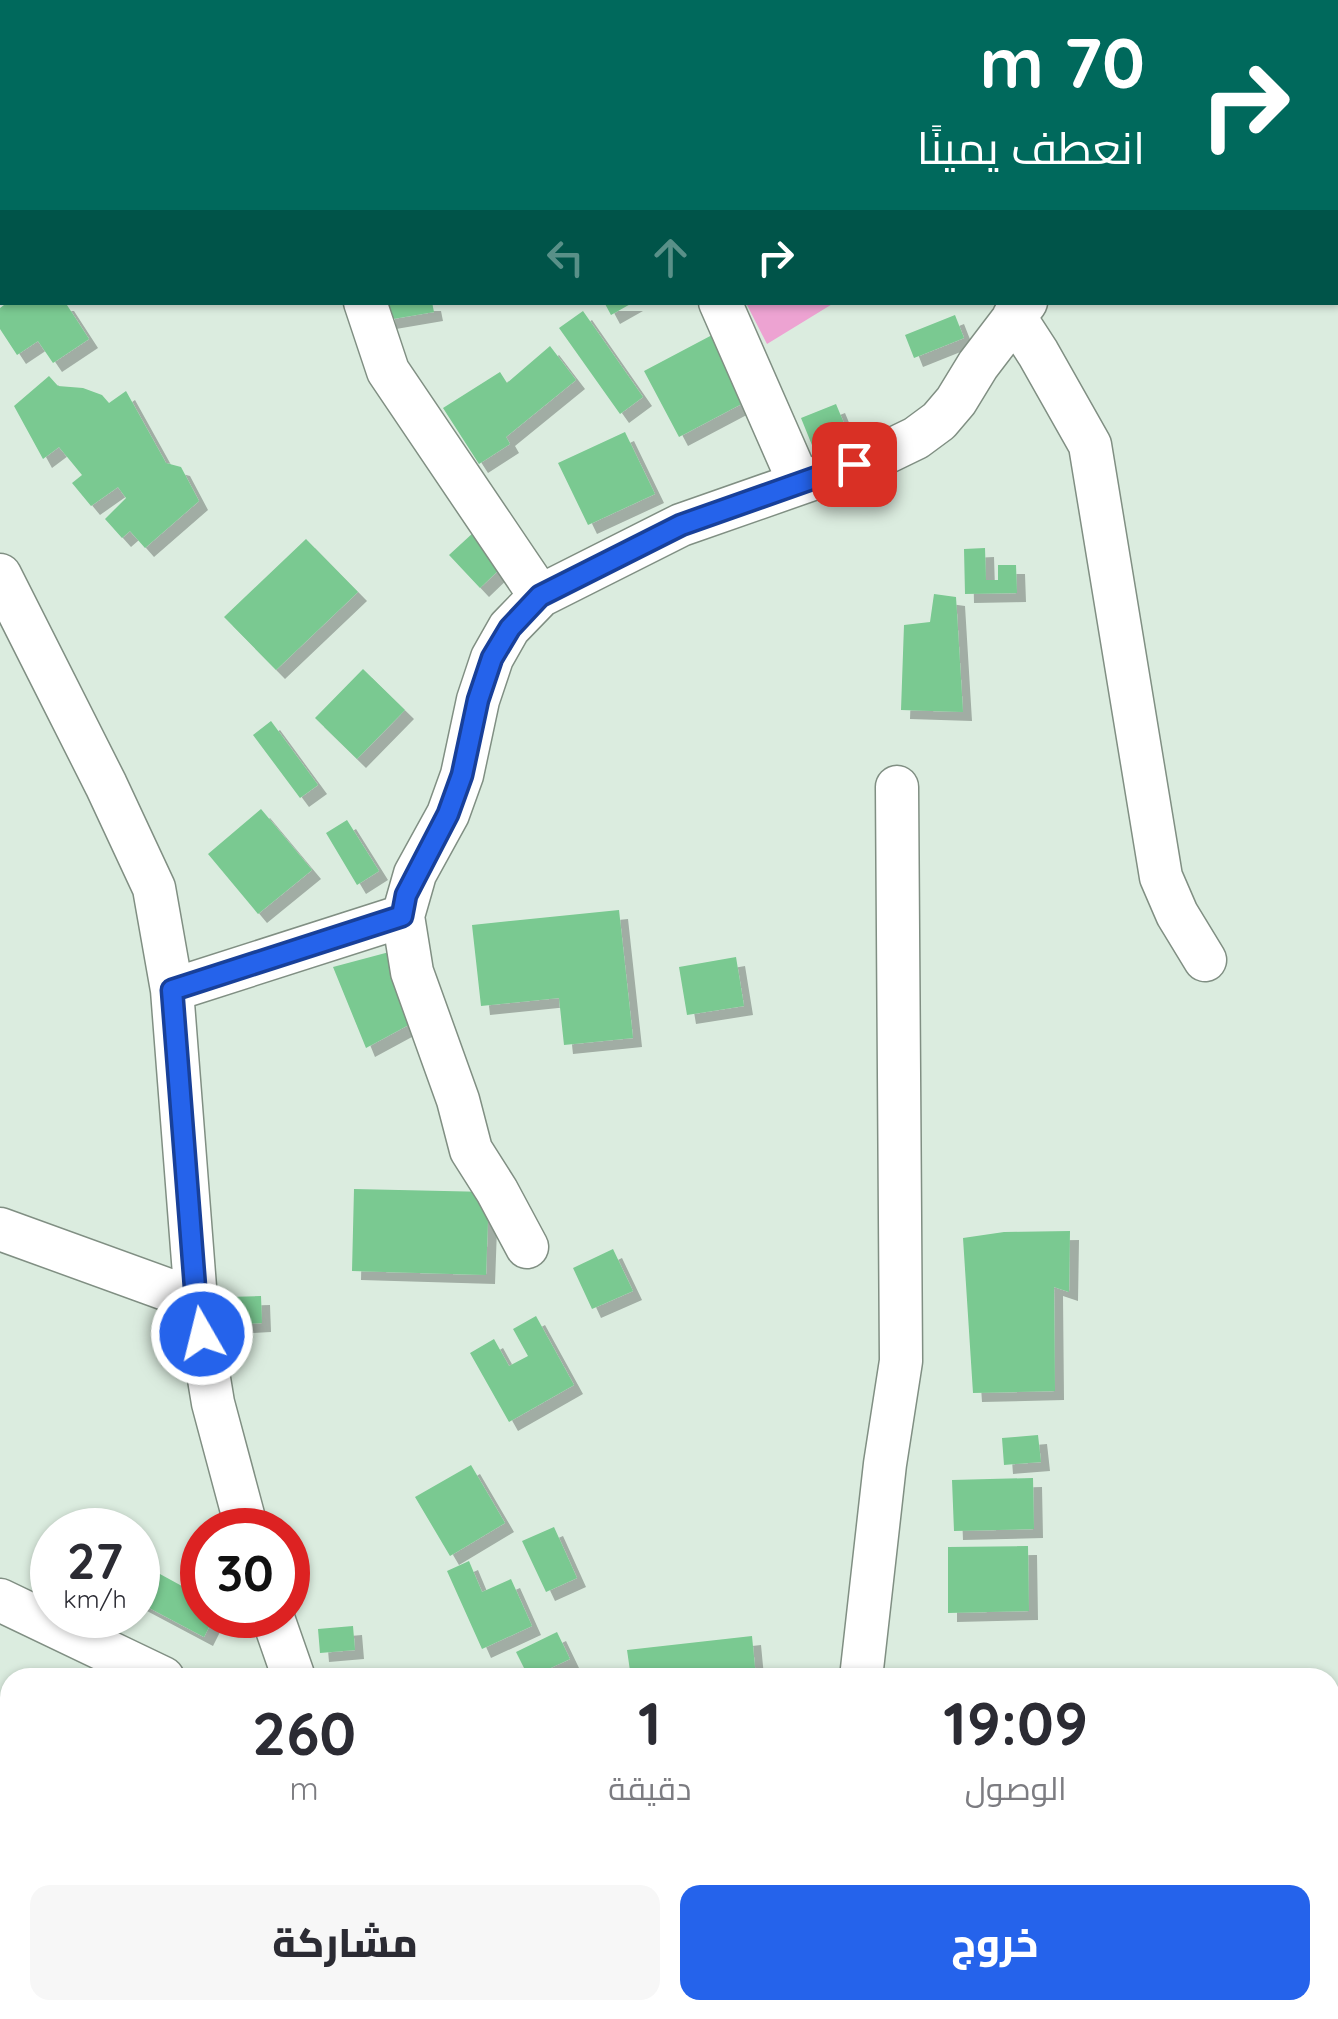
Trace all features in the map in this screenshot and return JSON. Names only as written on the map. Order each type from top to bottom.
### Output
[{"type":"street","points":[[367,305],[388,371],[540,596]]},
{"type":"street","points":[[721,305],[799,482]]},
{"type":"street","points":[[527,1248],[472,1150],[412,972],[402,916],[411,884],[448,814],[462,775],[478,700],[492,658],[510,628],[540,596],[681,525],[916,438],[939,421],[1020,309]]},
{"type":"street","points":[[1020,309],[1038,353],[1090,445],[1160,877],[1177,914],[1206,960]]},
{"type":"street","points":[[0,575],[154,888],[172,990],[196,1300],[213,1402],[242,1508]]},
{"type":"street","points":[[862,1668],[901,1360],[897,787]]},
{"type":"street","points":[[172,990],[402,916]]},
{"type":"street","points":[[0,1229],[196,1300]]},
{"type":"street","points":[[0,1600],[142,1668]]},
{"type":"street","points":[[280,1638],[291,1668]]},
{"type":"shaded area","points":[[747,305],[831,305],[767,344]]},
{"type":"building","points":[[67,305],[89,339],[53,363],[38,341],[17,355],[0,329],[0,308]]},
{"type":"building","points":[[385,305],[433,305],[434,312],[387,320]]},
{"type":"building","points":[[606,305],[629,305],[611,315]]},
{"type":"building","points":[[583,311],[643,397],[620,414],[559,328]]},
{"type":"building","points":[[955,315],[964,338],[914,358],[905,335]]},
{"type":"building","points":[[714,334],[749,400],[679,437],[644,371]]},
{"type":"building","points":[[550,346],[576,380],[506,437],[510,444],[479,464],[443,408],[500,372],[507,383]]},
{"type":"building","points":[[49,376],[58,386],[83,388],[102,395],[109,403],[126,391],[166,463],[181,467],[199,501],[145,548],[130,531],[122,538],[105,519],[126,498],[118,487],[91,506],[72,483],[82,475],[59,447],[43,459],[14,406]]},
{"type":"building","points":[[836,404],[851,440],[816,455],[801,418]]},
{"type":"building","points":[[625,432],[655,494],[588,525],[558,463]]},
{"type":"building","points":[[474,532],[504,565],[480,588],[449,555]]},
{"type":"building","points":[[306,539],[358,592],[276,670],[224,617]]},
{"type":"building","points":[[985,548],[986,580],[998,580],[998,565],[1016,565],[1017,593],[965,594],[964,549]]},
{"type":"building","points":[[934,594],[956,597],[963,712],[901,710],[904,625],[930,622]]},
{"type":"building","points":[[363,669],[405,710],[357,759],[315,718]]},
{"type":"building","points":[[271,721],[318,785],[300,798],[253,735]]},
{"type":"building","points":[[261,809],[312,870],[258,914],[208,854]]},
{"type":"building","points":[[347,820],[379,871],[357,885],[326,833]]},
{"type":"building","points":[[619,910],[633,1038],[564,1045],[559,998],[481,1006],[472,925]]},
{"type":"building","points":[[393,951],[414,1022],[366,1048],[333,967]]},
{"type":"building","points":[[736,957],[744,1006],[687,1015],[679,967]]},
{"type":"building","points":[[354,1189],[489,1192],[486,1275],[352,1271]]},
{"type":"building","points":[[1070,1231],[1069,1292],[1054,1287],[1055,1391],[973,1393],[963,1238],[1004,1232]]},
{"type":"building","points":[[613,1249],[633,1291],[592,1309],[573,1268]]},
{"type":"building","points":[[261,1296],[262,1323],[228,1325],[227,1297]]},
{"type":"building","points":[[536,1316],[574,1385],[509,1422],[470,1353],[494,1339],[509,1366],[528,1356],[513,1329]]},
{"type":"building","points":[[1038,1435],[1041,1462],[1004,1465],[1002,1438]]},
{"type":"building","points":[[471,1465],[505,1523],[450,1556],[415,1497]]},
{"type":"building","points":[[1033,1478],[1034,1529],[954,1531],[952,1480]]},
{"type":"building","points":[[554,1527],[577,1578],[546,1592],[522,1541]]},
{"type":"building","points":[[1028,1546],[1029,1611],[948,1613],[948,1547]]},
{"type":"building","points":[[469,1561],[482,1592],[511,1579],[532,1626],[482,1649],[447,1571]]},
{"type":"building","points":[[160,1574],[180,1585],[180,1624],[160,1614]]},
{"type":"building","points":[[353,1626],[355,1650],[320,1653],[318,1629]]},
{"type":"building","points":[[557,1632],[570,1659],[551,1668],[524,1668],[516,1652]]},
{"type":"building","points":[[752,1636],[755,1668],[630,1668],[627,1650]]},
{"type":"route","points":[[202,1334],[196,1300],[172,990],[402,916],[406,895],[448,814],[462,775],[478,700],[492,658],[510,628],[540,596],[681,525],[854,464]]}]
